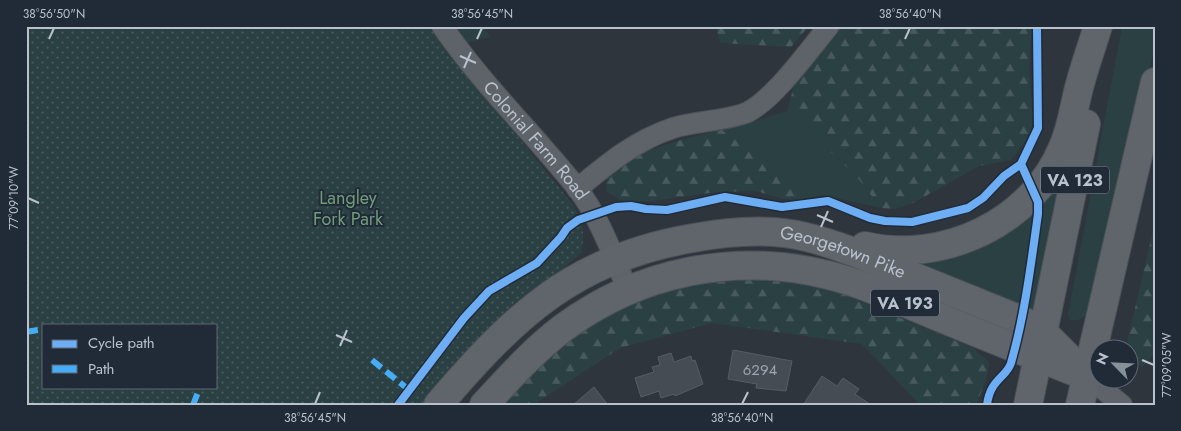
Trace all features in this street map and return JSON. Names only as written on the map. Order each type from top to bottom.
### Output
[{"type":"main road","points":[[806,237],[882,249],[924,250],[968,238],[1005,218],[1034,192],[1057,160],[1067,135],[1079,85],[1098,26]]},
{"type":"main road","name":"VA 123","points":[[1028,405],[1104,26]]},
{"type":"main road","name":"VA 123","points":[[1080,405],[1155,82]]},
{"type":"main road","name":"Georgetown Pike","points":[[438,405],[498,339],[534,305],[581,273],[614,258],[654,245],[710,235],[759,232],[806,237],[877,262],[1021,320],[1040,345]]},
{"type":"main road","name":"Georgetown Pike","points":[[484,405],[520,367],[563,328],[595,307],[628,290],[663,277],[720,266],[767,265],[794,268],[851,282],[1040,345],[1087,376]]},
{"type":"street","name":"Colonial Farm Road","points":[[442,26],[491,91],[577,189],[600,226],[628,290]]},
{"type":"street","points":[[577,189],[620,154],[646,139],[674,127],[747,112],[766,98],[829,26]]},
{"type":"street","points":[[1087,376],[1122,405]]},
{"type":"green space","name":"Langley Fork Park","points":[[26,26],[428,26],[574,206],[581,223],[583,240],[581,253],[498,327],[424,405],[26,405]]},
{"type":"green space","points":[[454,26],[482,26],[490,37],[466,43]]},
{"type":"green space","points":[[716,26],[809,26],[791,47],[720,43]]},
{"type":"green space","points":[[834,26],[1032,26],[1029,69],[1033,122],[1029,136],[1011,160],[979,166],[913,203],[895,209],[881,208],[857,177],[788,111],[794,83]]},
{"type":"green space","points":[[1122,26],[1155,26],[1155,46],[1096,298],[1089,311],[1083,317],[1070,320],[1068,315]]},
{"type":"green space","points":[[788,111],[857,177],[881,208],[822,195],[804,200],[811,193],[722,130]]},
{"type":"green space","points":[[722,130],[812,193],[804,200],[783,199],[756,191],[716,192],[652,201],[625,202],[607,192],[606,184],[611,171],[631,158],[663,146]]},
{"type":"green space","points":[[1059,180],[1036,321],[876,255],[913,259]]},
{"type":"green space","points":[[1155,222],[1155,352],[1142,368],[1138,363],[1138,338],[1128,338]]},
{"type":"green space","points":[[729,274],[785,278],[838,292],[973,348],[989,362],[987,378],[976,405],[920,405],[862,344],[712,323],[620,348],[533,405],[499,405],[557,345],[612,306]]},
{"type":"building","points":[[733,350],[792,361],[786,391],[756,388],[757,384],[728,379]]},
{"type":"building","points":[[671,353],[674,362],[691,356],[692,361],[695,360],[703,384],[675,396],[674,394],[661,398],[659,391],[641,397],[635,378],[654,372],[652,367],[660,365],[658,357]]},
{"type":"building","points":[[822,376],[837,386],[843,378],[859,389],[855,394],[871,405],[803,405]]},
{"type":"building","points":[[594,387],[608,405],[573,405]]},
{"type":"marked path","points":[[26,332],[42,329]]},
{"type":"marked path","points":[[372,360],[409,390]]},
{"type":"marked path","points":[[193,405],[200,388]]},
{"type":"cycle path","points":[[987,405],[991,389],[1009,368],[1016,345],[1024,308],[1038,214],[1038,202],[1021,164],[1038,128],[1037,26]]},
{"type":"cycle path","points":[[398,405],[464,318],[489,291],[537,263],[567,228],[578,220],[616,207],[631,206],[667,210],[725,197],[782,207],[828,201],[870,218],[885,221],[912,222],[968,208],[983,198],[1004,176],[1021,164]]}]
